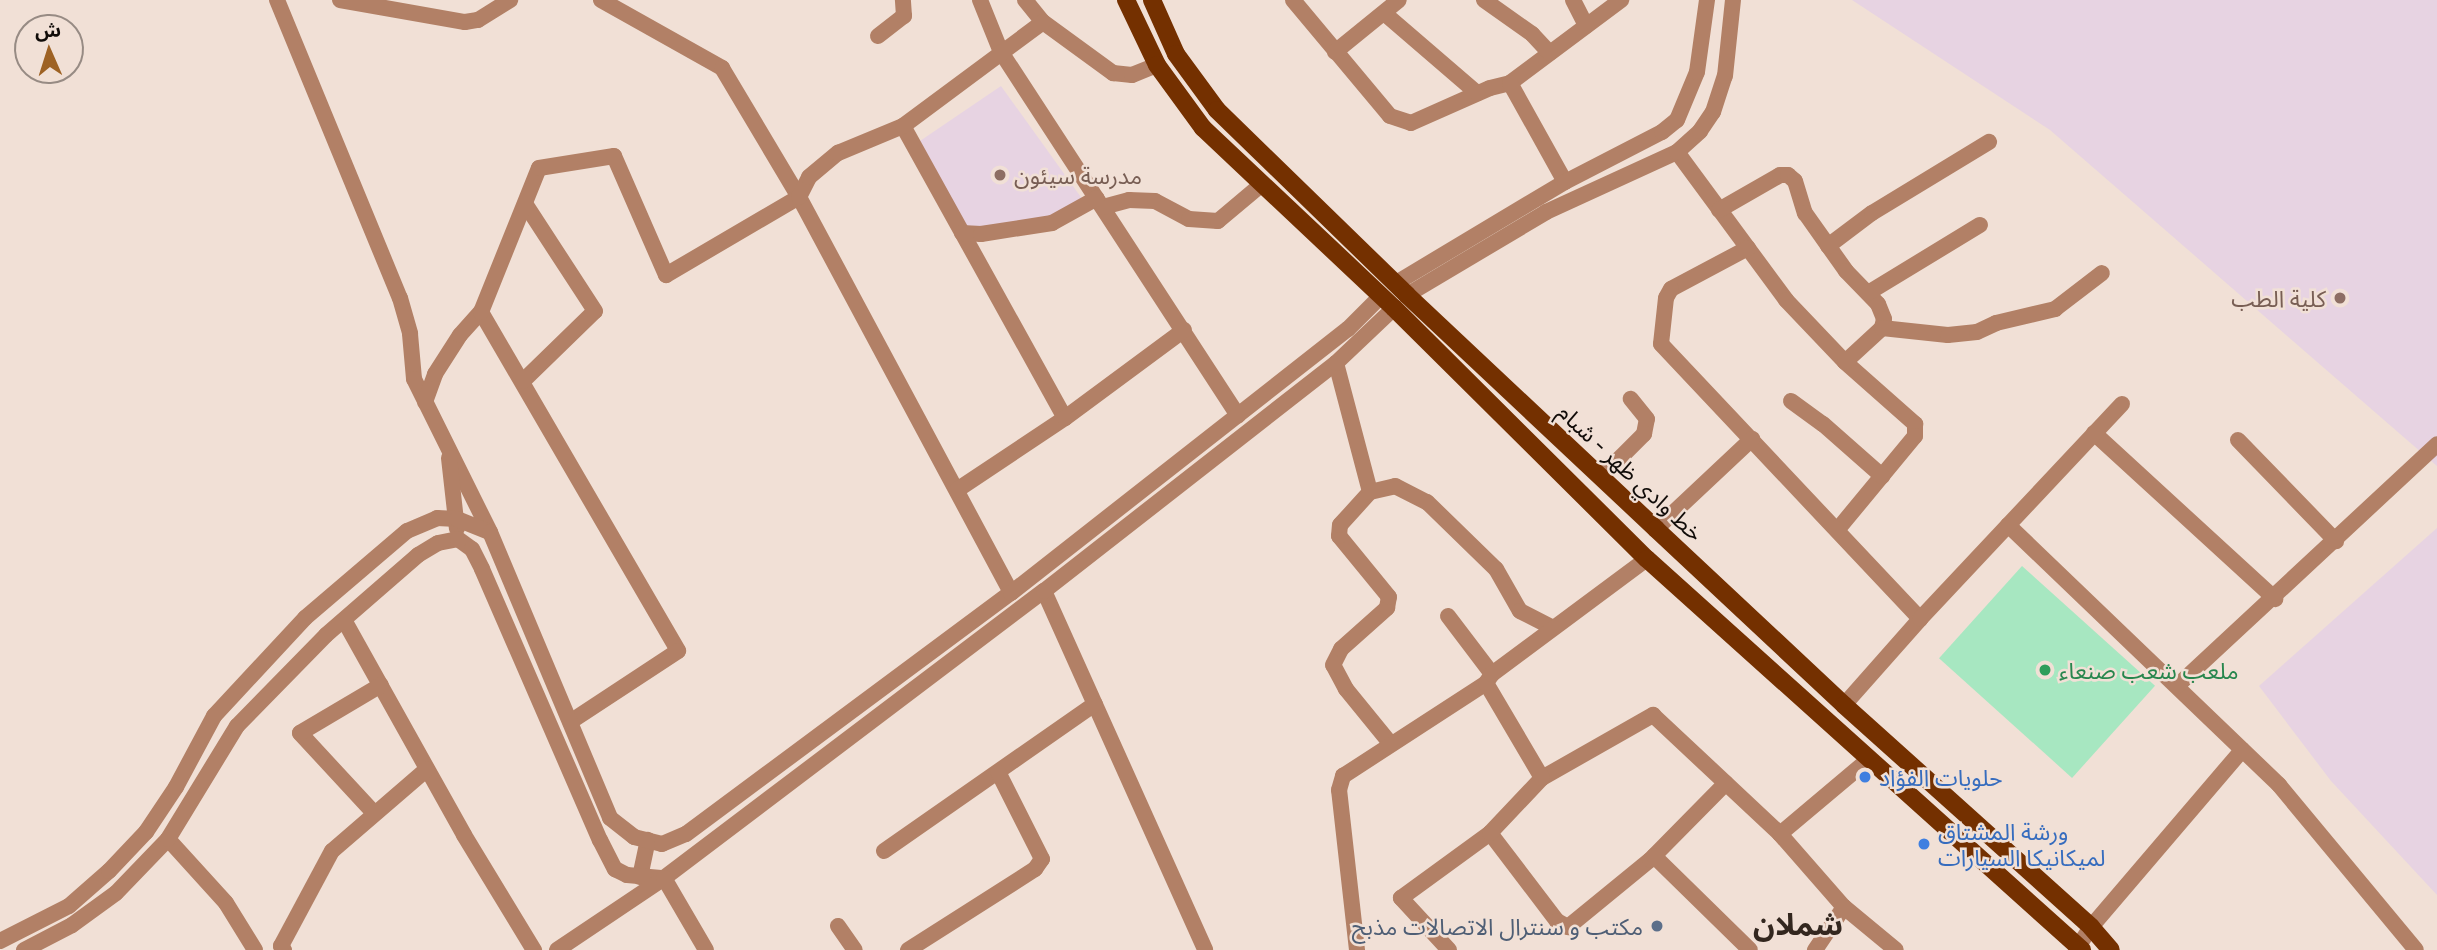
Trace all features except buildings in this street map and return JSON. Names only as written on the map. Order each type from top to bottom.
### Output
[{"type":"main road","name":"خط وادي ظهر - شبام","points":[[1126,0],[1157,65],[1203,128],[1262,184],[1395,295],[1601,477],[1844,705],[2091,927],[2111,950]]},
{"type":"main road","name":"خط وادي ظهر - شبام","points":[[1152,0],[1176,54],[1217,110],[1647,559],[2079,948]]},
{"type":"street","points":[[277,0],[400,298],[410,334],[414,379],[442,430],[490,532],[610,818],[634,837],[662,844],[686,834],[1011,593],[1395,295],[1565,182],[1643,142],[1677,120],[1697,72],[1706,0]]},
{"type":"street","points":[[340,0],[465,22],[478,20],[510,0]]},
{"type":"street","points":[[601,0],[722,68],[799,197],[1011,593]]},
{"type":"street","points":[[878,36],[904,16],[903,0]]},
{"type":"street","points":[[981,0],[1000,52],[1238,416]]},
{"type":"street","points":[[1025,0],[1043,22],[1113,73],[1132,75],[1157,65]]},
{"type":"street","points":[[1293,0],[1390,116],[1411,123],[1477,93],[1510,83],[1621,0]]},
{"type":"street","points":[[1335,52],[1399,0]]},
{"type":"street","points":[[1484,0],[1532,34],[1550,53]]},
{"type":"street","points":[[1573,0],[1587,26]]},
{"type":"street","points":[[557,950],[664,878],[1044,591],[1336,363],[1395,295],[1546,212],[1677,152],[1700,131],[1713,112],[1726,76],[1732,0]]},
{"type":"street","points":[[1384,13],[1477,93]]},
{"type":"street","points":[[425,402],[435,374],[460,335],[481,312],[526,205],[538,168],[614,156],[666,275],[799,197],[809,177],[838,153],[903,127],[1043,22]]},
{"type":"street","points":[[1510,83],[1565,182]]},
{"type":"street","points":[[903,127],[1065,418]]},
{"type":"street","points":[[1828,246],[1872,213],[1989,142]]},
{"type":"street","points":[[1677,152],[1786,300],[1845,362],[1915,424],[1915,436],[1838,530]]},
{"type":"street","points":[[1719,210],[1780,175],[1788,175],[1795,181],[1805,214],[1846,271],[1878,304],[1884,319],[1882,328],[1845,362]]},
{"type":"street","points":[[962,233],[981,234],[1052,223],[1100,202],[1129,200],[1155,201],[1189,219],[1219,221],[1262,184]]},
{"type":"street","points":[[523,381],[595,312],[526,205]]},
{"type":"street","points":[[1868,293],[1980,225]]},
{"type":"street","points":[[1748,248],[1671,289],[1666,298],[1661,344],[1920,619]]},
{"type":"street","points":[[1882,328],[1948,335],[1977,332],[1996,323],[2055,309],[2102,273]]},
{"type":"street","points":[[481,312],[678,651],[570,722]]},
{"type":"street","points":[[957,490],[1065,418],[1184,330]]},
{"type":"street","points":[[1336,363],[1370,492]]},
{"type":"street","points":[[1601,477],[1644,433],[1647,419],[1631,399]]},
{"type":"street","points":[[1791,401],[1823,424],[1882,476]]},
{"type":"street","points":[[1844,705],[1920,619],[2122,404]]},
{"type":"street","points":[[442,430],[450,464],[458,539]]},
{"type":"street","points":[[2094,433],[2275,599]]},
{"type":"street","points":[[1656,529],[1752,439]]},
{"type":"street","points":[[2238,440],[2336,541]]},
{"type":"street","points":[[2177,687],[2275,599],[2437,444]]},
{"type":"street","points":[[1390,743],[1346,689],[1333,665],[1341,649],[1387,608],[1389,597],[1339,536],[1339,524],[1370,492],[1395,486],[1427,502],[1496,569],[1520,611],[1553,628]]},
{"type":"street","points":[[0,941],[69,906],[109,871],[146,832],[176,787],[214,716],[304,618],[407,531],[437,518],[457,519],[490,532]]},
{"type":"street","points":[[2008,525],[2279,785],[2416,950]]},
{"type":"street","points":[[25,950],[72,925],[116,893],[168,839],[237,726],[344,620],[418,555],[438,543],[458,539],[472,549],[482,569],[615,869],[640,877],[664,878]]},
{"type":"street","points":[[1357,950],[1339,790],[1343,776],[1489,679],[1647,559]]},
{"type":"street","points":[[1044,591],[1205,950]]},
{"type":"street","points":[[1448,617],[1489,679],[1542,778]]},
{"type":"street","points":[[344,620],[427,769],[534,950]]},
{"type":"street","points":[[374,814],[300,733],[381,685]]},
{"type":"street","points":[[884,851],[1095,704]]},
{"type":"street","points":[[1448,950],[1402,898],[1490,833],[1542,778],[1653,715],[1780,834],[1844,907],[1896,950]]},
{"type":"street","points":[[2079,948],[2091,927],[2242,750]]},
{"type":"street","points":[[1780,834],[1869,759]]},
{"type":"street","points":[[284,950],[281,946],[331,850],[427,769]]},
{"type":"street","points":[[908,950],[1035,869],[1042,859],[998,772]]},
{"type":"street","points":[[1490,833],[1557,921],[1568,927],[1654,856],[1726,783]]},
{"type":"street","points":[[168,839],[226,903],[255,950]]},
{"type":"street","points":[[640,877],[648,840]]},
{"type":"street","points":[[1654,856],[1749,950]]},
{"type":"street","points":[[664,878],[706,950]]},
{"type":"street","points":[[1815,950],[1844,907]]},
{"type":"street","points":[[838,926],[855,950]]},
{"type":"shaded area","name":"كلية الطب","points":[[1852,0],[2437,0],[2437,466],[2050,130]]},
{"type":"shaded area","name":"مدرسة سيئون","points":[[1001,86],[1088,207],[1049,222],[968,232],[917,143]]},
{"type":"shaded area","points":[[2437,528],[2437,895],[2331,781],[2259,686]]},
{"type":"green space","name":"ملعب شعب صنعاء","points":[[2022,566],[2155,686],[2072,778],[1939,658]]},
{"type":"place","name":"مدرسة سيئون","points":[[1000,175]]},
{"type":"place","name":"كلية الطب","points":[[2340,298]]},
{"type":"place","name":"ملعب شعب صنعاء","points":[[2045,670]]},
{"type":"place","name":"حلويات الفؤاد","points":[[1865,777]]},
{"type":"place","name":"ورشة المشتاق لميكانيكا السيارات","points":[[1924,844]]},
{"type":"place","name":"مكتب و سنترال الاتصالات مذبح","points":[[1657,926]]},
{"type":"district","name":"شملان","points":[[1798,924]]}]
